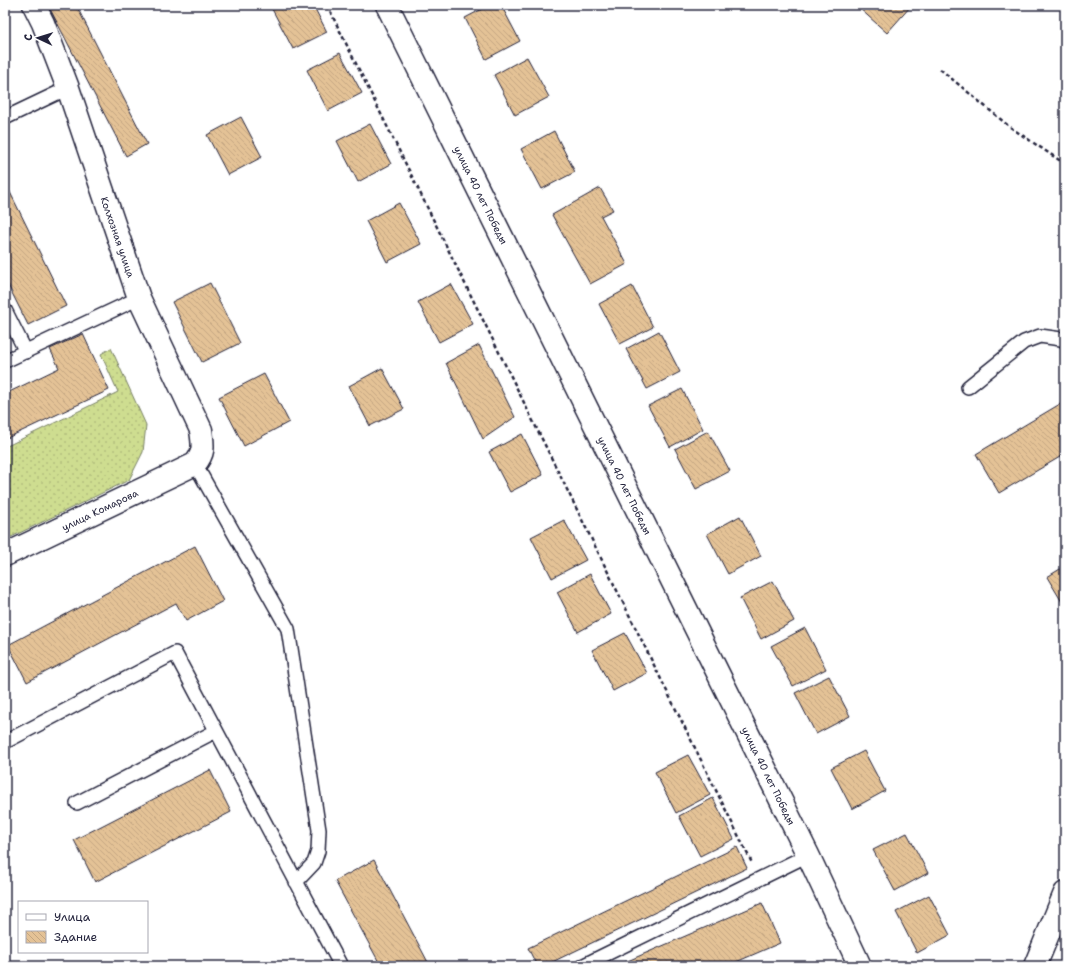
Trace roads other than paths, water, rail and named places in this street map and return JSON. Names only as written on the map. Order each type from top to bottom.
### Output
[{"type":"street","name":"Колхозная улица","points":[[34,5],[43,23],[68,88],[139,298],[201,430],[204,445],[201,457],[195,464]]},
{"type":"street","name":"улица 40 лет Победы","points":[[387,5],[808,855],[860,966]]},
{"type":"street","name":"улица Комарова","points":[[5,555],[195,464]]},
{"type":"street","points":[[1035,966],[1065,893]]},
{"type":"lane","points":[[5,118],[68,88]]},
{"type":"lane","points":[[5,362],[139,298]]},
{"type":"lane","points":[[5,310],[26,352]]},
{"type":"lane","points":[[968,387],[1024,342],[1040,336],[1065,341]]},
{"type":"lane","points":[[195,464],[288,629],[319,830],[318,851],[314,862],[296,882]]},
{"type":"lane","points":[[5,742],[175,653],[341,966]]},
{"type":"lane","points":[[77,803],[216,731]]},
{"type":"lane","points":[[582,966],[808,855]]}]
